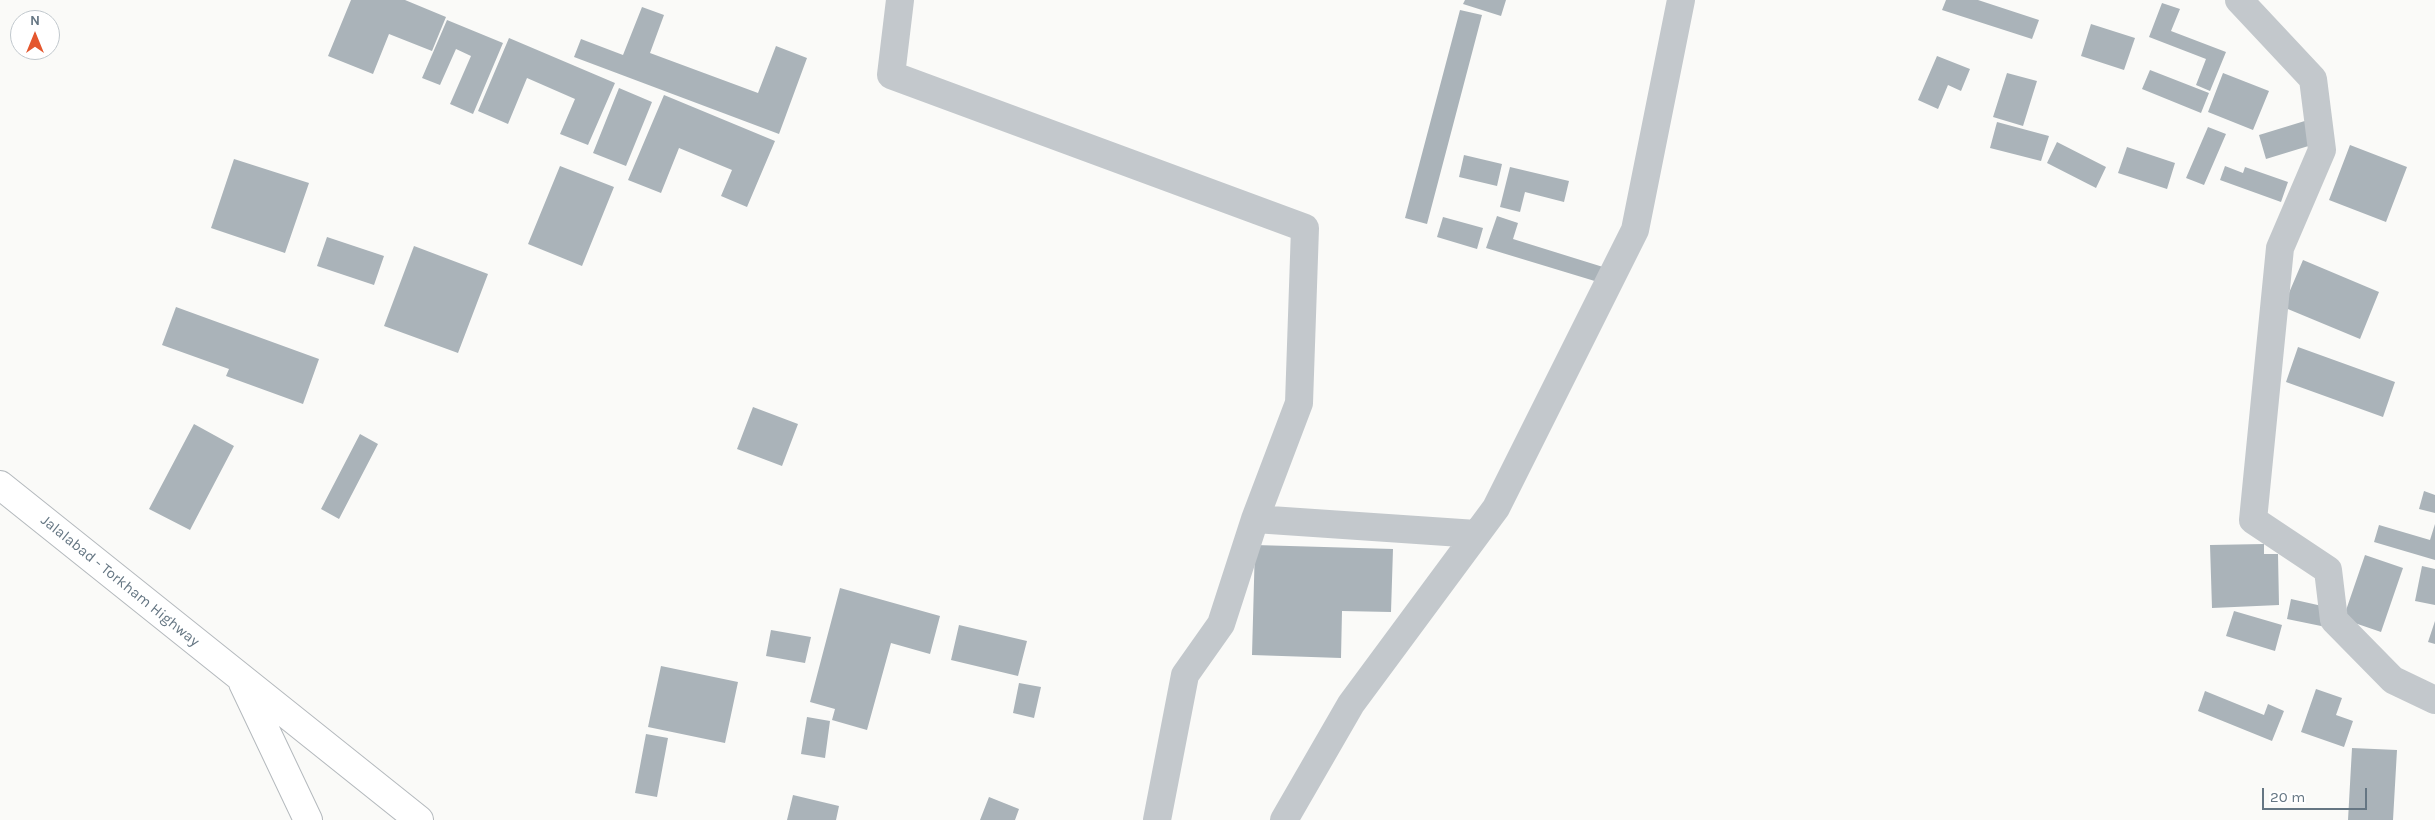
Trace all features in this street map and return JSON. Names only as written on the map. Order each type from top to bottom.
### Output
[{"type":"highway","name":"Jalalabad - Torkham Highway","points":[[0,485],[419,820]]},
{"type":"highway","name":"Jalalabad - Torkham Highway","points":[[241,678],[308,820]]},
{"type":"street","points":[[900,0],[891,75],[1305,228],[1299,403],[1255,519],[1221,624],[1185,675],[1157,820]]},
{"type":"street","points":[[1284,820],[1350,704],[1496,508],[1635,230],[1681,0]]},
{"type":"street","points":[[2239,0],[2313,79],[2322,150],[2280,248],[2254,520],[2328,570],[2334,620],[2393,680],[2435,700]]},
{"type":"street","points":[[1255,519],[1476,534]]},
{"type":"building","points":[[351,0],[405,0],[446,17],[432,51],[389,34],[373,74],[328,56]]},
{"type":"building","points":[[1465,0],[1506,0],[1501,16],[1463,4]]},
{"type":"building","points":[[1946,0],[1978,0],[2039,20],[2032,39],[1942,10]]},
{"type":"building","points":[[2162,3],[2180,9],[2171,31],[2226,52],[2210,91],[2196,85],[2206,59],[2149,37]]},
{"type":"building","points":[[642,7],[664,15],[650,53],[758,93],[776,46],[807,58],[779,134],[574,57],[581,39],[623,55]]},
{"type":"building","points":[[1460,10],[1482,15],[1427,224],[1405,218]]},
{"type":"building","points":[[447,20],[503,43],[473,114],[450,104],[471,56],[456,49],[440,85],[422,78]]},
{"type":"building","points":[[2091,24],[2135,38],[2124,70],[2081,56]]},
{"type":"building","points":[[509,38],[615,83],[588,145],[560,134],[575,99],[527,78],[508,124],[478,111]]},
{"type":"building","points":[[1937,56],[1970,69],[1961,91],[1948,85],[1938,109],[1918,100]]},
{"type":"building","points":[[2150,70],[2209,93],[2201,113],[2142,89]]},
{"type":"building","points":[[2007,73],[2037,81],[2023,126],[1993,117]]},
{"type":"building","points":[[2223,73],[2269,91],[2253,130],[2208,112]]},
{"type":"building","points":[[619,88],[652,102],[626,166],[593,153]]},
{"type":"building","points":[[664,95],[775,141],[747,207],[721,196],[732,170],[679,148],[661,193],[628,180]]},
{"type":"building","points":[[2308,120],[2315,144],[2266,159],[2259,135]]},
{"type":"building","points":[[1997,122],[2049,136],[2041,161],[1990,148]]},
{"type":"building","points":[[2208,127],[2226,134],[2204,185],[2186,178]]},
{"type":"building","points":[[2057,142],[2106,167],[2096,188],[2047,163]]},
{"type":"building","points":[[2350,145],[2407,167],[2386,222],[2329,200]]},
{"type":"building","points":[[2127,147],[2175,163],[2167,189],[2118,173]]},
{"type":"building","points":[[1464,155],[1502,164],[1497,186],[1459,177]]},
{"type":"building","points":[[234,159],[309,183],[285,253],[211,228]]},
{"type":"building","points":[[560,166],[614,187],[582,266],[528,244]]},
{"type":"building","points":[[2225,166],[2243,173],[2245,167],[2288,182],[2281,202],[2220,180]]},
{"type":"building","points":[[1510,167],[1569,181],[1564,202],[1525,192],[1520,212],[1500,207]]},
{"type":"building","points":[[1497,216],[1518,223],[1513,239],[1603,267],[1598,282],[1486,248]]},
{"type":"building","points":[[1443,217],[1483,228],[1477,249],[1437,237]]},
{"type":"building","points":[[327,237],[384,256],[374,285],[317,266]]},
{"type":"building","points":[[414,246],[488,274],[458,353],[384,326]]},
{"type":"building","points":[[2303,260],[2379,292],[2360,339],[2283,307]]},
{"type":"building","points":[[176,307],[319,359],[303,404],[226,376],[229,369],[162,345]]},
{"type":"building","points":[[2298,347],[2395,382],[2383,417],[2286,382]]},
{"type":"building","points":[[753,407],[798,424],[782,466],[737,449]]},
{"type":"building","points":[[194,424],[234,446],[190,530],[149,509]]},
{"type":"building","points":[[360,434],[378,444],[339,519],[321,509]]},
{"type":"building","points":[[2424,491],[2435,495],[2435,513],[2419,509]]},
{"type":"building","points":[[2435,524],[2435,560],[2374,542],[2379,525],[2430,540]]},
{"type":"building","points":[[2264,544],[2264,554],[2278,554],[2279,605],[2212,608],[2210,545]]},
{"type":"building","points":[[1255,545],[1393,549],[1391,612],[1342,611],[1341,658],[1252,655]]},
{"type":"building","points":[[2365,555],[2403,568],[2381,632],[2343,619]]},
{"type":"building","points":[[2422,566],[2435,569],[2435,605],[2415,601]]},
{"type":"building","points":[[840,588],[940,616],[930,654],[891,643],[867,730],[832,720],[835,709],[810,702]]},
{"type":"building","points":[[2291,599],[2331,608],[2326,627],[2287,619]]},
{"type":"building","points":[[2234,611],[2282,625],[2275,651],[2226,636]]},
{"type":"building","points":[[2435,621],[2435,644],[2428,642]]},
{"type":"building","points":[[959,625],[1027,641],[1018,676],[951,660]]},
{"type":"building","points":[[771,630],[811,637],[805,663],[766,656]]},
{"type":"building","points":[[661,666],[738,682],[725,743],[648,727]]},
{"type":"building","points":[[1019,683],[1041,687],[1034,718],[1013,713]]},
{"type":"building","points":[[2316,689],[2342,698],[2336,715],[2353,721],[2344,747],[2301,732]]},
{"type":"building","points":[[2205,691],[2264,715],[2268,704],[2284,711],[2272,741],[2198,711]]},
{"type":"building","points":[[807,717],[830,721],[825,758],[801,754]]},
{"type":"building","points":[[646,734],[668,738],[657,797],[635,793]]},
{"type":"building","points":[[2352,748],[2397,750],[2393,820],[2348,820]]},
{"type":"building","points":[[793,795],[839,806],[836,820],[787,820]]},
{"type":"building","points":[[989,797],[1019,809],[1015,820],[980,820]]}]
